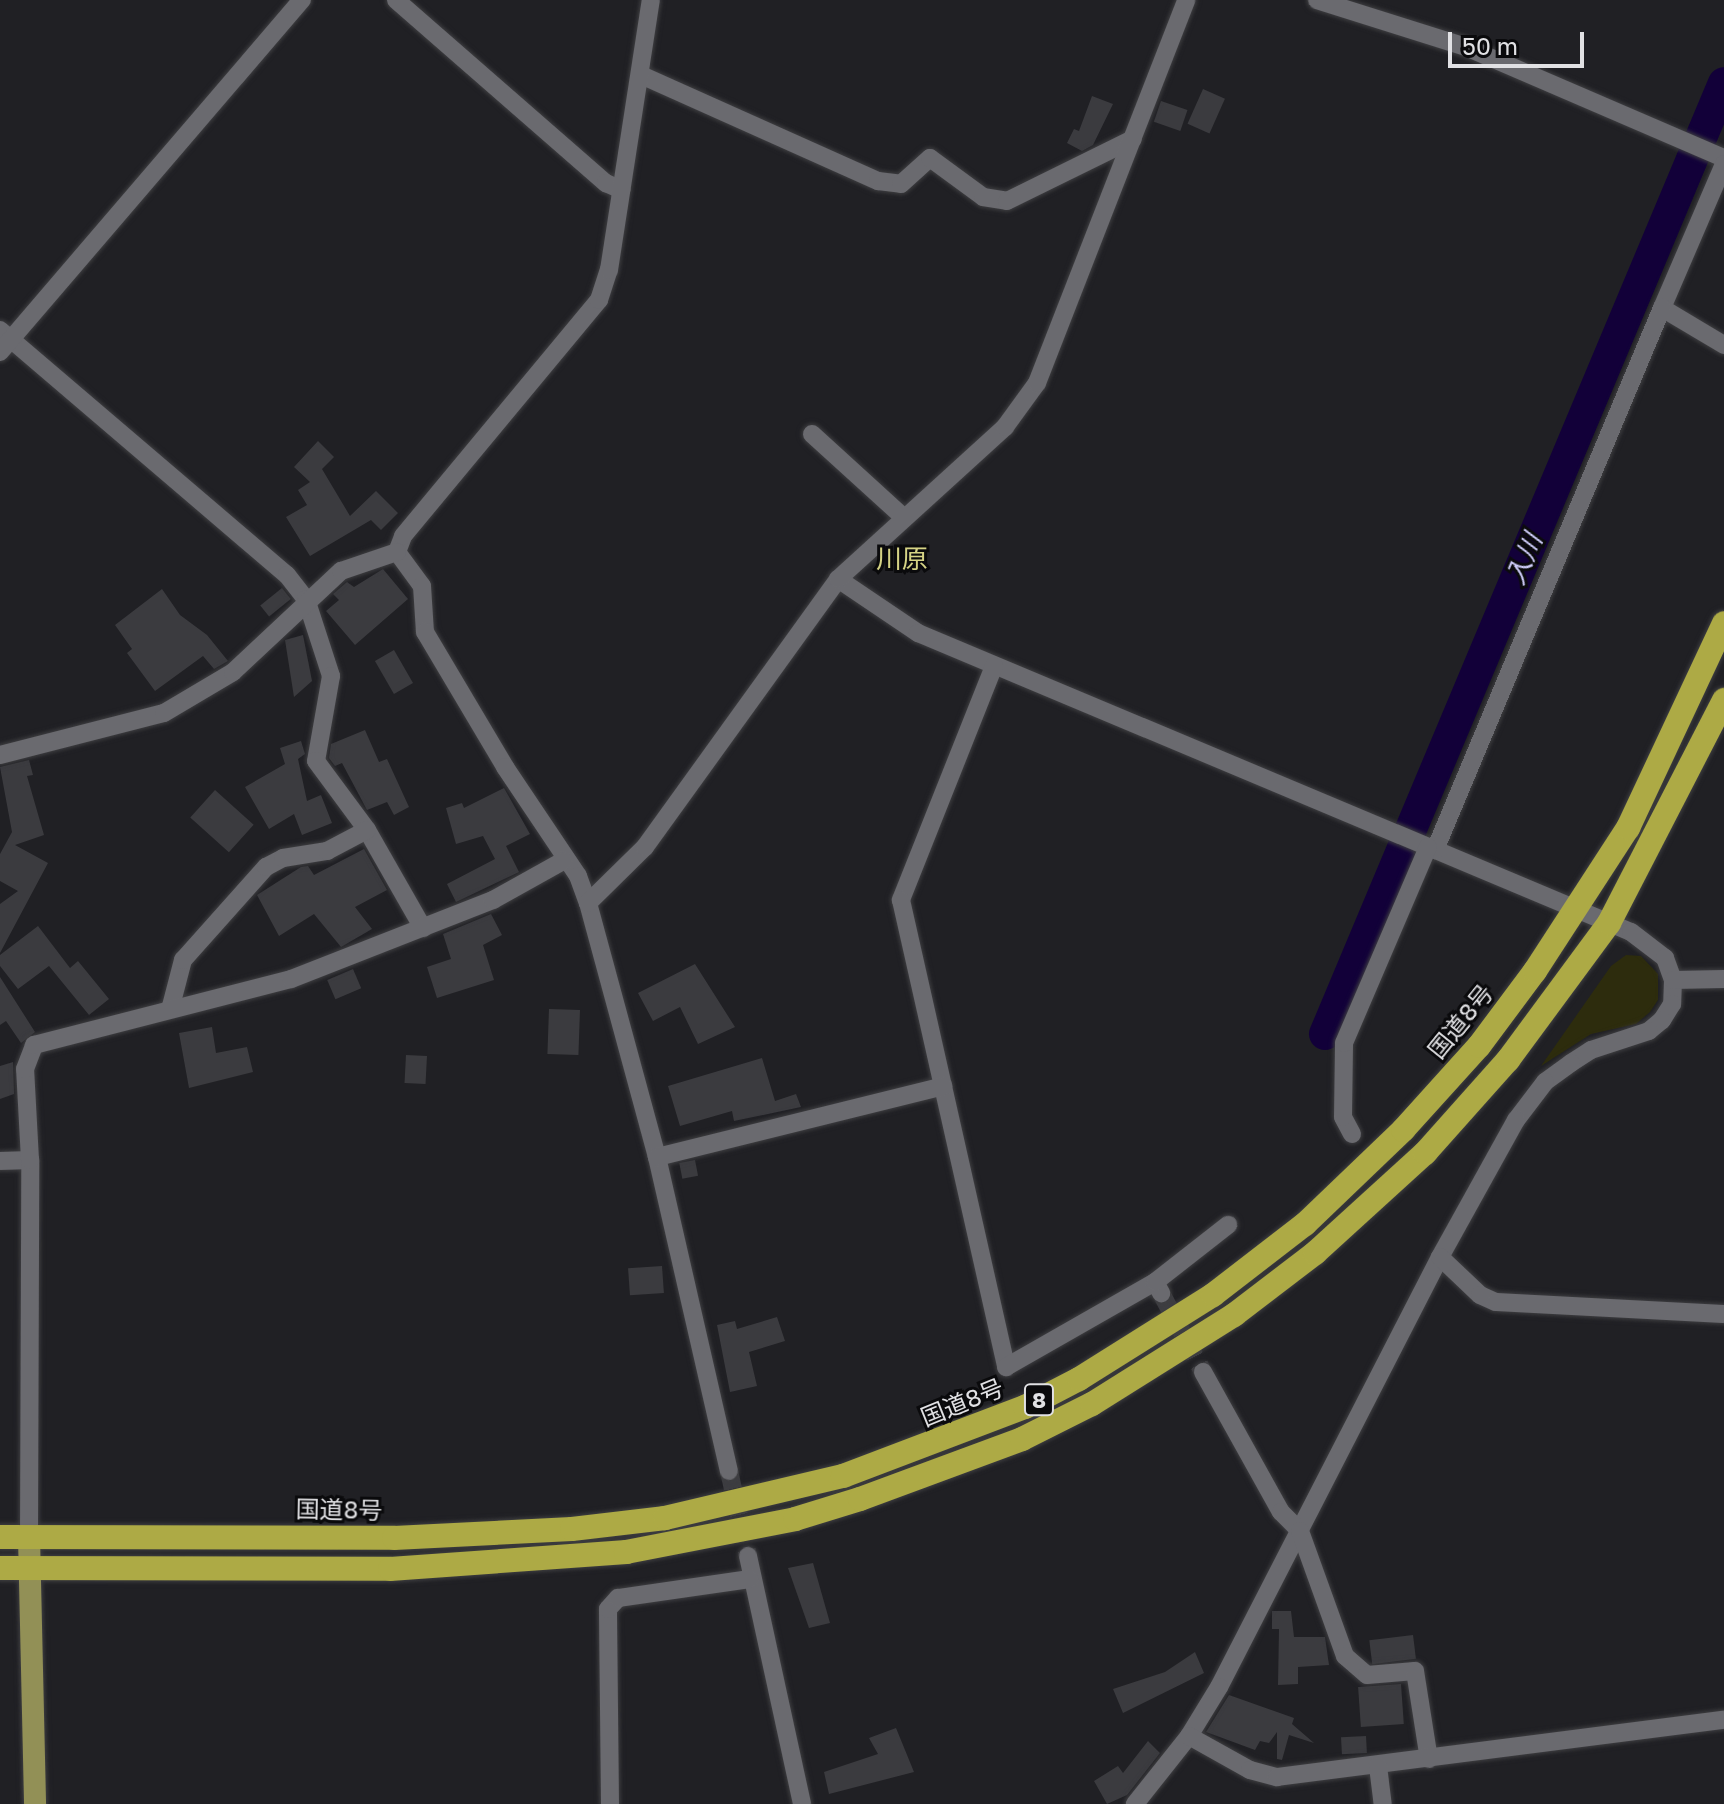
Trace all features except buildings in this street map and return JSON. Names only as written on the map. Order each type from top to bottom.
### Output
[{"type":"highway","name":"国道8号","points":[[0,1537],[394,1538],[572,1529],[665,1518],[843,1476],[1025,1407],[1129,1351],[1305,1224],[1403,1130],[1479,1046],[1628,828],[1724,623]]},
{"type":"highway","name":"8","points":[[0,1568],[390,1569],[626,1552],[795,1519],[1022,1439],[1181,1351],[1280,1280],[1376,1200],[1508,1060],[1609,923],[1724,700]]},
{"type":"main road","points":[[29,1537],[35,1804]]},
{"type":"street","points":[[302,0],[4,341],[287,575],[306,599],[331,676],[316,761],[367,830],[423,928]]},
{"type":"street","points":[[396,0],[606,183],[622,190]]},
{"type":"street","points":[[397,552],[403,536],[599,300],[622,190],[651,0]]},
{"type":"street","points":[[588,903],[645,847],[838,579],[902,516],[1005,427],[1037,383],[1186,0]]},
{"type":"street","points":[[1317,0],[1466,47],[1724,161],[1431,848],[1344,1043],[1343,1117],[1352,1134]]},
{"type":"street","points":[[641,75],[878,181],[901,184],[930,158],[983,197],[1007,201],[1133,139]]},
{"type":"street","points":[[1662,308],[1724,345]]},
{"type":"street","points":[[812,434],[902,516]]},
{"type":"street","points":[[0,755],[164,713],[233,672],[306,599],[341,571],[397,552]]},
{"type":"street","points":[[397,552],[422,586],[425,632],[563,861],[578,876],[588,903],[657,1157],[729,1471]]},
{"type":"street","points":[[838,579],[918,633],[1574,911],[1631,932],[1665,958],[1673,980],[1672,1004],[1649,1031],[1591,1050],[1545,1082],[1516,1120],[1440,1257],[1300,1531],[1189,1736],[1135,1804]]},
{"type":"street","points":[[994,666],[901,900],[1006,1367],[1158,1288],[1228,1225]]},
{"type":"street","points":[[171,1006],[173,983],[183,960],[266,867],[283,858],[327,851],[367,830]]},
{"type":"street","points":[[29,1537],[30,1160],[25,1069],[34,1045],[171,1006],[291,979],[493,900],[563,861]]},
{"type":"street","points":[[1673,980],[1724,979]]},
{"type":"street","points":[[657,1157],[943,1086]]},
{"type":"street","points":[[0,1161],[30,1160]]},
{"type":"street","points":[[1440,1257],[1480,1295],[1496,1302],[1724,1314]]},
{"type":"street","points":[[1203,1372],[1281,1512],[1300,1531],[1345,1656],[1367,1675],[1415,1671],[1429,1759]]},
{"type":"street","points":[[748,1556],[750,1579],[802,1804]]},
{"type":"street","points":[[610,1804],[608,1609],[618,1598],[750,1579]]},
{"type":"street","points":[[1189,1736],[1250,1770],[1277,1777],[1724,1720]]},
{"type":"street","points":[[1378,1766],[1383,1804]]},
{"type":"shaded area","points":[[1626,955],[1641,956],[1658,974],[1658,1000],[1650,1012],[1636,1024],[1591,1034],[1541,1066],[1611,966]]},
{"type":"waterway","name":"入川","points":[[1325,1034],[1724,83]]},
{"type":"tunnel","points":[[1161,1293],[1203,1372]]},
{"type":"tunnel","points":[[729,1471],[748,1556]]},
{"type":"district","name":"川原","points":[[902,559]]}]
